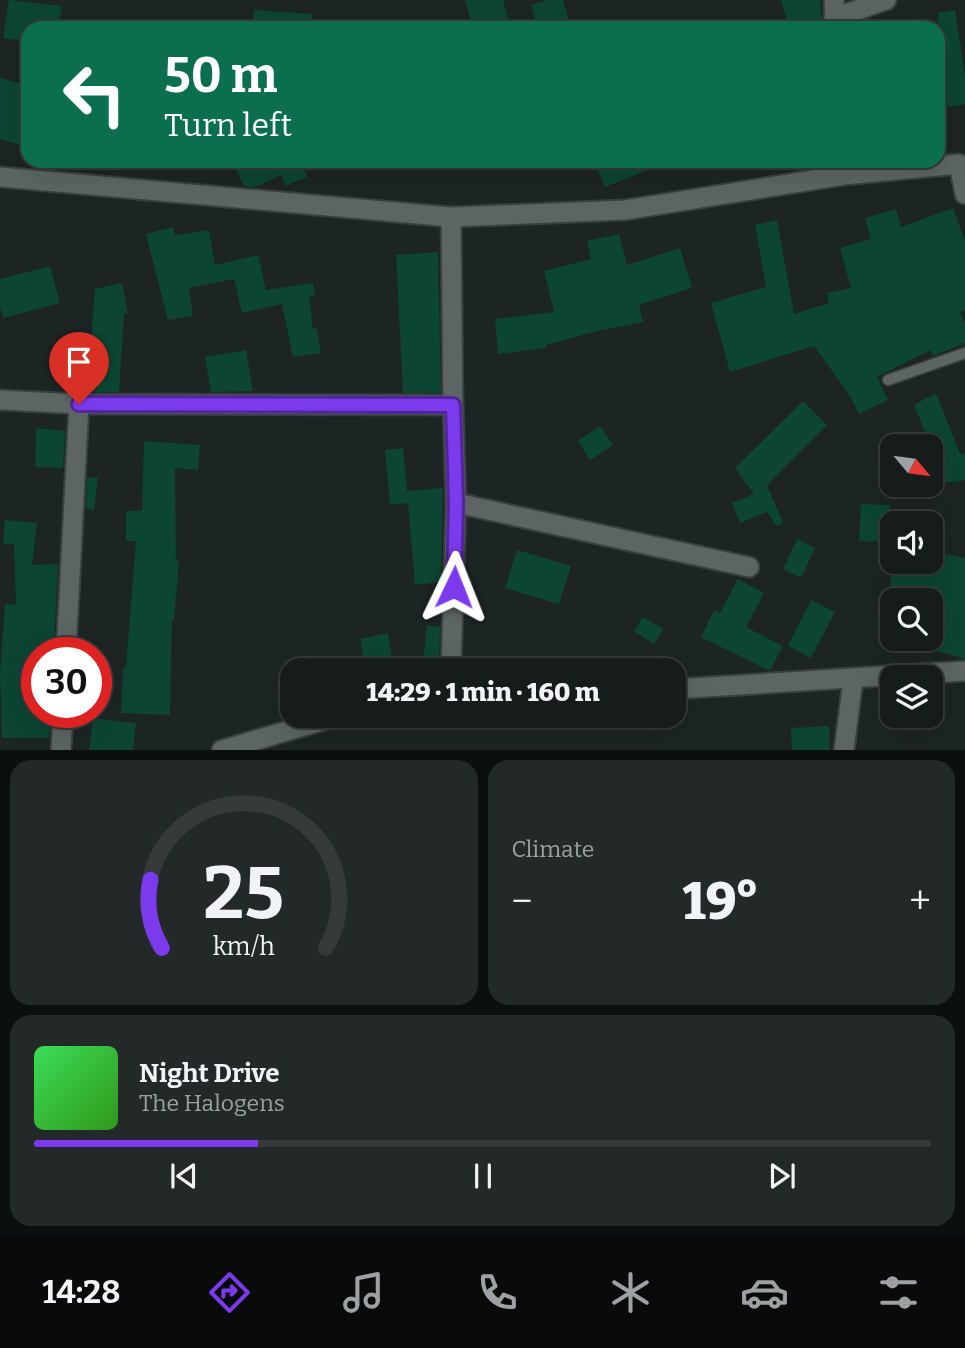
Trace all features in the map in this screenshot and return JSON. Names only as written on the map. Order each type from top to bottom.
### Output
[{"type":"street","points":[[835,15],[886,0]]},
{"type":"street","points":[[945,164],[959,164],[965,194]]},
{"type":"street","points":[[0,177],[451,217],[625,209],[844,168]]},
{"type":"street","points":[[451,217],[456,503],[451,658]]},
{"type":"street","points":[[0,400],[79,404],[453,405]]},
{"type":"street","points":[[67,637],[79,404]]},
{"type":"street","points":[[456,503],[748,567]]},
{"type":"street","points":[[686,688],[965,671]]},
{"type":"street","points":[[844,750],[853,680]]},
{"type":"street","points":[[61,750],[62,728]]},
{"type":"street","points":[[222,750],[283,741],[312,728]]},
{"type":"lane","points":[[888,380],[965,353]]},
{"type":"building","points":[[9,0],[62,6],[59,21],[21,21],[21,41],[3,38]]},
{"type":"building","points":[[465,0],[503,0],[509,21],[471,21]]},
{"type":"building","points":[[548,0],[563,0],[569,21],[535,21],[531,5]]},
{"type":"building","points":[[781,0],[820,0],[822,21],[787,21]]},
{"type":"building","points":[[254,10],[312,14],[312,21],[253,21]]},
{"type":"building","points":[[955,10],[965,76],[965,104],[945,108],[945,21],[938,21],[938,13]]},
{"type":"building","points":[[0,78],[21,83],[21,145],[0,139]]},
{"type":"building","points":[[235,168],[303,168],[307,177],[285,186],[281,175],[255,187],[244,186]]},
{"type":"building","points":[[597,168],[653,168],[605,187]]},
{"type":"building","points":[[953,208],[965,241],[965,310],[960,312],[965,324],[965,343],[933,356],[930,350],[877,377],[888,400],[859,414],[850,396],[814,346],[730,372],[711,303],[766,287],[755,225],[777,220],[794,314],[829,303],[827,293],[851,288],[840,248],[871,239],[865,218],[896,209],[901,227]]},
{"type":"building","points":[[173,227],[175,235],[209,230],[215,265],[258,255],[266,290],[313,283],[315,296],[309,297],[313,329],[317,328],[321,353],[293,357],[282,304],[242,313],[234,279],[189,288],[193,316],[168,320],[146,234]]},
{"type":"building","points":[[619,234],[627,265],[680,248],[692,288],[639,305],[643,322],[597,331],[546,345],[546,348],[498,354],[495,319],[554,312],[544,271],[591,259],[587,241]]},
{"type":"building","points":[[438,252],[441,393],[403,393],[396,255]]},
{"type":"building","points":[[50,266],[60,303],[3,318],[0,307],[0,279]]},
{"type":"building","points":[[122,283],[128,313],[124,314],[119,392],[87,392],[95,289]]},
{"type":"building","points":[[246,350],[253,391],[211,392],[205,357]]},
{"type":"building","points":[[936,393],[960,454],[965,453],[965,480],[943,483],[943,434],[926,434],[914,405]]},
{"type":"building","points":[[803,401],[827,425],[767,485],[783,523],[777,526],[767,512],[740,523],[732,503],[754,494],[735,468]]},
{"type":"building","points":[[600,426],[613,445],[590,460],[578,441]]},
{"type":"building","points":[[36,428],[65,431],[63,468],[35,467]]},
{"type":"building","points":[[144,441],[200,445],[198,470],[175,468],[176,561],[179,561],[172,620],[170,715],[121,713],[136,541],[126,541],[126,511],[142,511]]},
{"type":"building","points":[[403,448],[407,491],[443,488],[441,582],[415,585],[408,503],[390,505],[385,450]]},
{"type":"building","points":[[87,477],[98,478],[94,510],[86,509]]},
{"type":"building","points":[[861,504],[890,505],[890,511],[880,511],[880,542],[859,541]]},
{"type":"building","points":[[5,520],[37,523],[32,565],[58,564],[54,637],[21,637],[21,728],[50,728],[49,738],[2,738],[0,673],[5,604],[16,605],[14,544],[3,544]]},
{"type":"building","points":[[797,539],[815,548],[801,578],[783,569]]},
{"type":"building","points":[[517,550],[571,566],[559,604],[505,588]]},
{"type":"building","points":[[945,554],[965,558],[965,659],[938,651],[943,651],[943,588],[890,588],[892,574],[943,574]]},
{"type":"building","points":[[738,579],[764,593],[746,627],[783,646],[770,671],[701,637],[714,610],[720,613]]},
{"type":"building","points":[[811,600],[835,612],[811,658],[788,646]]},
{"type":"building","points":[[643,617],[663,629],[654,644],[634,631]]},
{"type":"building","points":[[427,625],[440,627],[439,658],[423,658]]},
{"type":"building","points":[[388,633],[392,657],[363,658],[360,639]]},
{"type":"building","points":[[112,720],[136,723],[133,750],[89,750],[92,728],[112,728]]},
{"type":"building","points":[[829,726],[830,750],[792,750],[791,728]]},
{"type":"route","points":[[79,404],[453,405],[456,503],[454,587]]}]
